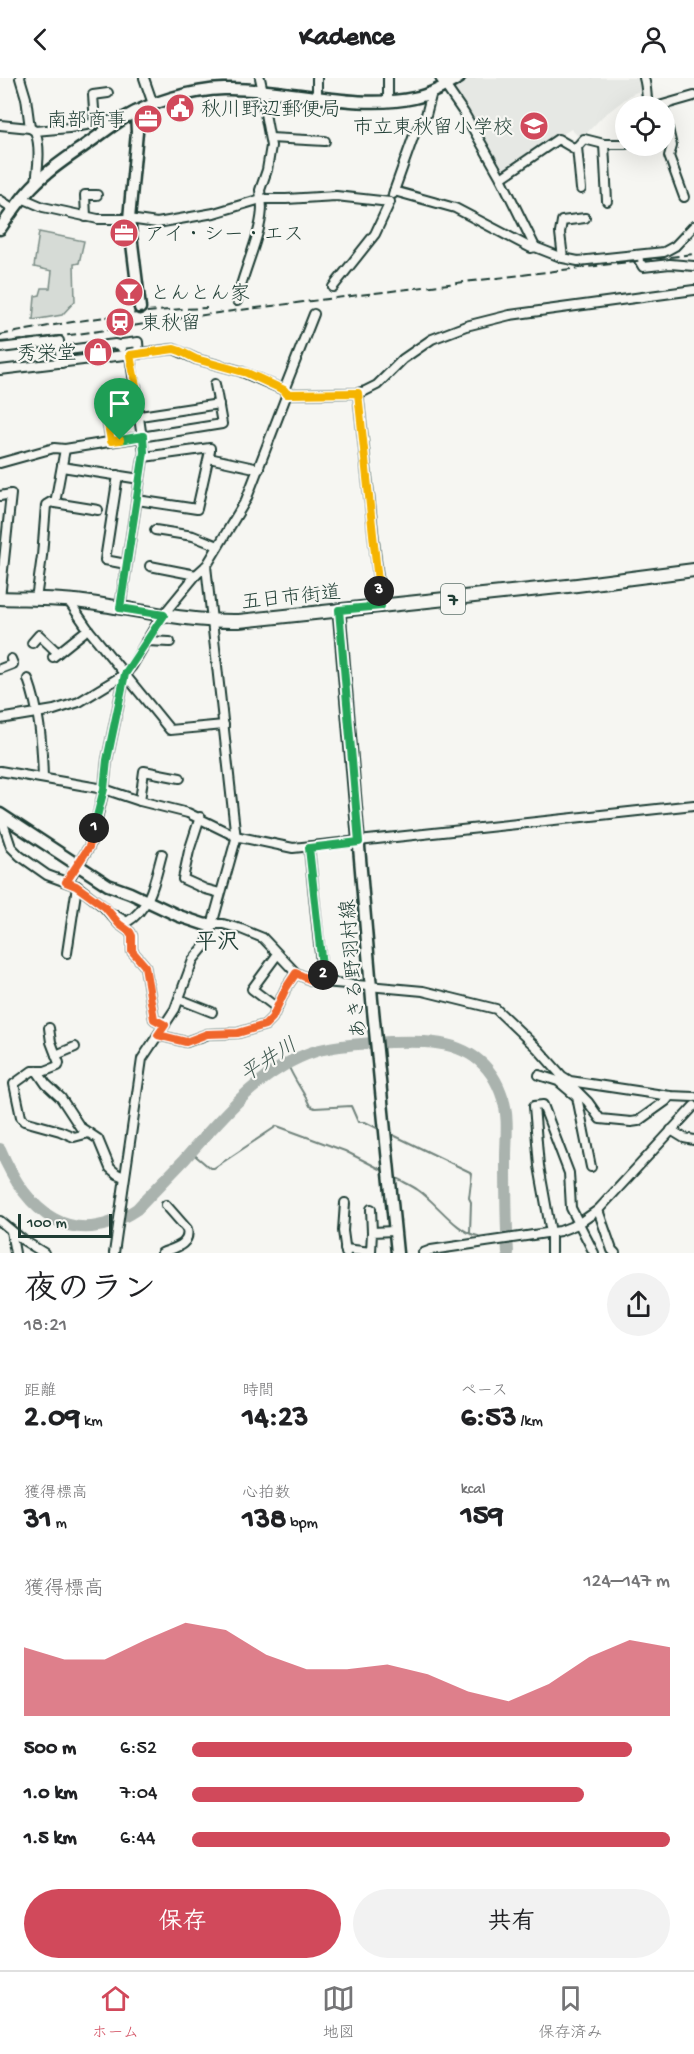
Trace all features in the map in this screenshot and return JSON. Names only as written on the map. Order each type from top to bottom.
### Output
[{"type":"main road","points":[[0,230],[22,198],[36,183],[123,119],[153,105],[213,90],[263,91],[388,101],[415,98],[432,92],[443,82],[459,78]]},
{"type":"main road","points":[[136,112],[137,132],[129,219],[140,308]]},
{"type":"main road","name":"五日市街道","points":[[0,598],[68,600],[212,621],[250,620],[577,585],[694,570]]},
{"type":"main road","name":"あきる野羽村線","points":[[339,610],[372,1000],[397,1253]]},
{"type":"main road","points":[[0,814],[108,885],[179,916],[211,924]]},
{"type":"street","points":[[20,78],[32,129],[38,142],[39,161],[36,183]]},
{"type":"street","points":[[144,78],[153,105]]},
{"type":"street","points":[[237,301],[260,226],[261,190],[269,159],[270,138],[260,78]]},
{"type":"street","points":[[316,97],[317,78]]},
{"type":"street","points":[[388,78],[388,101]]},
{"type":"street","points":[[644,78],[647,88],[646,96]]},
{"type":"street","points":[[443,82],[501,178],[535,247]]},
{"type":"street","points":[[333,287],[375,234],[390,202],[414,135],[426,115],[432,92]]},
{"type":"street","points":[[95,123],[93,95],[108,93]]},
{"type":"street","points":[[675,103],[694,96]]},
{"type":"street","points":[[0,125],[32,129],[123,119]]},
{"type":"street","points":[[270,138],[325,141]]},
{"type":"street","points":[[501,178],[558,138],[575,149],[584,139],[615,144]]},
{"type":"street","points":[[604,144],[607,201]]},
{"type":"street","points":[[577,147],[581,189]]},
{"type":"street","points":[[669,156],[684,197]]},
{"type":"street","points":[[394,191],[455,208],[531,248],[535,247],[578,261],[664,252],[675,246],[694,226]]},
{"type":"street","points":[[87,217],[85,195],[97,195]]},
{"type":"street","points":[[22,198],[43,207],[87,217],[157,223],[196,217],[261,199],[286,200],[336,196],[390,202]]},
{"type":"street","points":[[0,200],[14,209]]},
{"type":"street","points":[[563,258],[560,233],[562,221],[585,218]]},
{"type":"street","points":[[636,255],[643,267],[670,264],[694,266]]},
{"type":"street","points":[[0,370],[174,349],[196,359],[247,373],[286,392],[358,393],[377,385],[404,359],[432,339],[466,326],[510,315],[694,290]]},
{"type":"street","points":[[0,719],[54,710],[79,702],[125,674],[132,666],[164,615],[206,566],[246,500],[314,314]]},
{"type":"street","points":[[0,348],[59,342],[61,363]]},
{"type":"street","points":[[122,346],[122,344],[138,342],[131,355]]},
{"type":"street","points":[[60,351],[116,344],[122,346],[131,355],[144,457],[120,608]]},
{"type":"street","points":[[0,463],[54,448],[65,449],[222,424],[215,384]]},
{"type":"street","points":[[111,441],[103,396],[136,386]]},
{"type":"street","points":[[358,393],[381,606]]},
{"type":"street","points":[[107,421],[219,404]]},
{"type":"street","points":[[137,500],[197,509],[210,447],[144,457]]},
{"type":"street","points":[[55,503],[65,449]]},
{"type":"street","points":[[209,458],[259,469]]},
{"type":"street","points":[[62,466],[140,479]]},
{"type":"street","points":[[118,475],[105,560],[126,564]]},
{"type":"street","points":[[0,496],[11,494],[0,598]]},
{"type":"street","points":[[36,599],[46,505],[51,502],[98,510]]},
{"type":"street","points":[[155,530],[193,536],[218,546]]},
{"type":"street","points":[[150,566],[196,575]]},
{"type":"street","points":[[114,1253],[142,1059],[165,1025],[193,960],[207,943],[235,836],[206,566]]},
{"type":"street","points":[[68,600],[88,629],[170,730],[224,725]]},
{"type":"street","points":[[32,643],[39,635],[56,655],[88,629]]},
{"type":"street","points":[[146,641],[170,642]]},
{"type":"street","points":[[0,669],[13,664],[11,659]]},
{"type":"street","points":[[66,882],[90,844],[104,789],[107,760],[125,674]]},
{"type":"street","points":[[28,679],[42,734],[44,778]]},
{"type":"street","points":[[0,771],[104,789],[140,801],[182,810],[235,836],[293,848],[694,805]]},
{"type":"street","points":[[140,801],[144,771],[180,778]]},
{"type":"street","points":[[0,814],[12,847],[47,875],[76,886],[120,920],[127,922],[142,910],[147,901],[154,887],[162,854]]},
{"type":"street","points":[[200,817],[183,879],[220,893]]},
{"type":"street","points":[[309,848],[323,982]]},
{"type":"street","points":[[67,953],[76,886]]},
{"type":"street","points":[[105,907],[119,924],[130,932],[132,951],[145,966],[154,1019],[165,1025]]},
{"type":"street","points":[[211,924],[223,924],[263,938],[296,973],[313,981],[423,991],[496,1009],[538,1049],[577,1097],[591,1167]]},
{"type":"street","points":[[277,954],[252,989],[277,1008]]},
{"type":"street","points":[[158,1035],[186,1042],[207,1034],[238,1033],[265,1025],[296,973]]},
{"type":"street","points":[[178,999],[212,1012]]},
{"type":"street","points":[[49,1028],[51,1042],[59,1063],[58,1066],[45,1071],[32,1071],[14,1084],[21,1117],[24,1121],[74,1137],[89,1133]]},
{"type":"street","points":[[56,1055],[75,1047]]},
{"type":"street","points":[[37,1071],[46,1084],[61,1098],[80,1127],[98,1139],[110,1168],[124,1179]]},
{"type":"street","points":[[539,1075],[558,1081],[573,1091],[588,1102],[600,1119],[631,1122],[644,1118],[670,1096]]},
{"type":"street","points":[[565,1080],[670,1096],[694,1097]]},
{"type":"street","points":[[550,1253],[551,1233],[539,1166],[534,1106],[543,1105],[569,1173],[571,1208],[593,1253]]},
{"type":"street","points":[[423,1253],[551,1233],[579,1224],[598,1210],[694,1106]]},
{"type":"street","points":[[671,1130],[684,1138],[694,1140]]},
{"type":"street","points":[[345,1203],[343,1231],[346,1251],[371,1252],[371,1209]]},
{"type":"street","points":[[162,1253],[183,1244],[188,1239],[187,1229],[166,1205]]},
{"type":"street","points":[[598,1210],[611,1237],[612,1250],[615,1253]]},
{"type":"street","points":[[0,1221],[35,1249],[44,1253]]},
{"type":"street","points":[[11,1230],[15,1253]]},
{"type":"street","points":[[372,1232],[394,1230]]},
{"type":"shaded area","name":"市立東秋留小学校","points":[[468,78],[642,78],[642,90],[629,96],[615,96],[615,107],[581,139],[571,129],[501,174],[454,86]]},
{"type":"shaded area","points":[[39,232],[84,241],[79,263],[74,264],[75,301],[62,315],[33,320],[35,296],[40,295],[42,288],[50,288],[52,271],[34,267]]},
{"type":"waterway","name":"平井川","points":[[0,1149],[23,1191],[37,1207],[54,1219],[72,1226],[91,1227],[113,1222],[137,1209],[243,1096],[277,1069],[296,1059],[328,1048],[355,1044],[439,1043],[464,1051],[483,1064],[498,1085],[503,1099],[507,1121],[508,1253]]},
{"type":"waterway","points":[[288,1065],[310,1106],[315,1108],[351,1106],[358,1122],[365,1122],[381,1130]]},
{"type":"waterway","points":[[191,1152],[210,1168],[214,1168],[277,1126],[345,1151],[386,1172]]},
{"type":"waterway","points":[[389,1133],[472,1173],[469,1198],[471,1202],[470,1233]]},
{"type":"waterway","points":[[393,1176],[425,1195],[462,1229],[478,1236]]},
{"type":"railway","points":[[0,342],[57,337],[225,312],[694,254]]},
{"type":"railway","points":[[0,335],[129,314],[207,308]]},
{"type":"place","name":"秋川野辺郵便局","points":[[180,108]]},
{"type":"place","name":"南部商事","points":[[148,119]]},
{"type":"place","name":"市立東秋留小学校","points":[[534,126]]},
{"type":"place","name":"アイ・シー・エス","points":[[124,233]]},
{"type":"place","name":"とんとん家","points":[[129,292]]},
{"type":"place","name":"東秋留","points":[[120,322]]},
{"type":"place","name":"秀栄堂","points":[[98,352]]},
{"type":"district","name":"平沢","points":[[217,940]]},
{"type":"route","points":[[174,349],[196,359],[247,373],[284,390],[287,394],[358,393],[381,606],[339,610],[359,842],[309,848],[323,982],[313,981],[296,973],[272,1018],[265,1025],[238,1033],[207,1034],[186,1042],[158,1035],[165,1025],[154,1019],[145,966],[132,951],[130,932],[110,915],[105,907],[76,886],[66,882],[89,847],[93,835],[104,789],[107,760],[125,674],[164,615],[120,608],[144,452],[143,436],[120,440],[111,441],[103,396],[136,386],[130,355],[174,349]]}]
